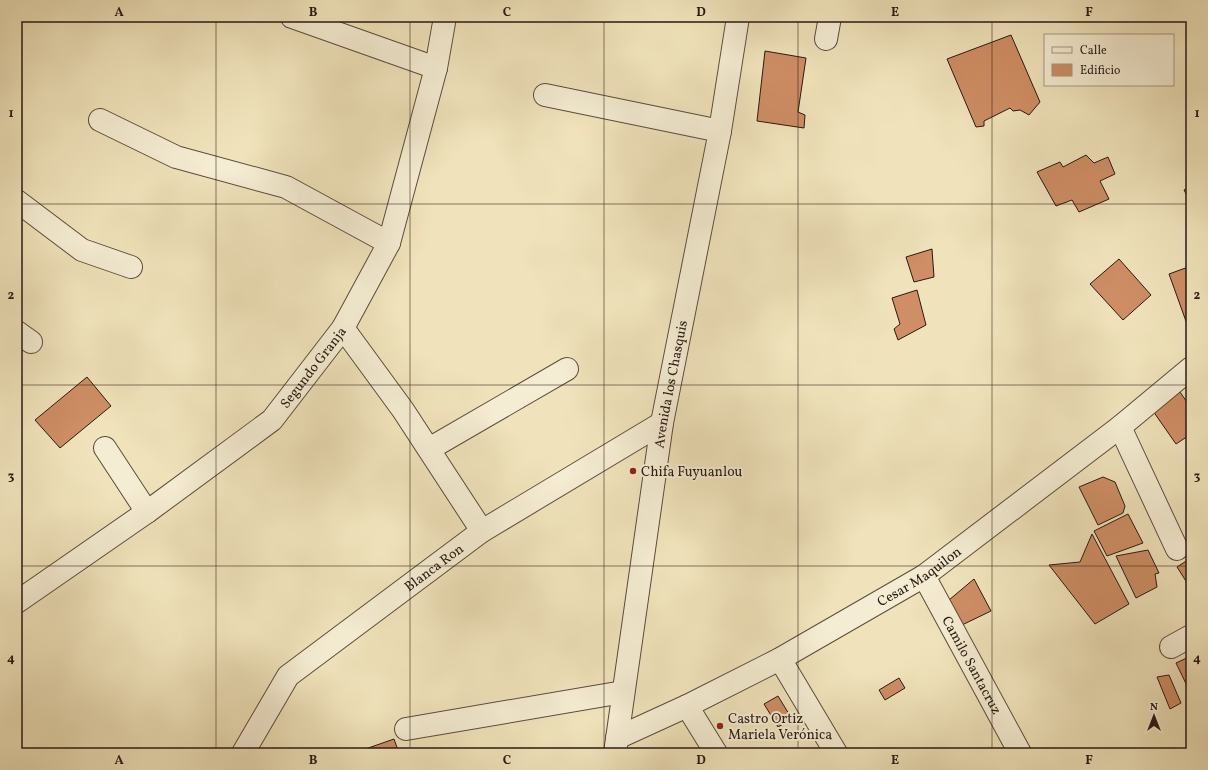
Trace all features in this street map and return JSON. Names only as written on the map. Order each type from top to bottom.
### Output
[{"type":"street","points":[[292,17],[436,68]]},
{"type":"street","name":"Segundo Granja","points":[[17,602],[147,512],[272,420],[343,328],[389,243],[436,68],[445,17]]},
{"type":"street","name":"Avenida los Chasquis","points":[[616,745],[662,423],[720,131],[738,17]]},
{"type":"street","points":[[826,39],[830,17]]},
{"type":"street","points":[[545,95],[720,131]]},
{"type":"street","points":[[100,120],[176,157],[286,187],[389,243]]},
{"type":"street","points":[[17,201],[82,250],[130,267]]},
{"type":"street","points":[[343,328],[403,410],[482,531]]},
{"type":"street","name":"Cesar Maquilon","points":[[616,745],[687,706],[780,659],[924,576],[1120,427],[1191,368]]},
{"type":"street","points":[[428,449],[568,369]]},
{"type":"street","name":"Blanca Ron","points":[[243,753],[288,676],[482,531],[662,423]]},
{"type":"street","points":[[1120,427],[1177,549]]},
{"type":"street","points":[[105,448],[147,512]]},
{"type":"street","name":"Camilo Santacruz","points":[[924,576],[1020,753]]},
{"type":"street","points":[[1171,647],[1191,636]]},
{"type":"street","points":[[780,659],[836,753]]},
{"type":"street","points":[[406,729],[623,692]]},
{"type":"street","points":[[687,706],[716,753]]},
{"type":"building","points":[[1011,35],[1040,102],[1029,115],[1020,110],[1013,111],[1010,108],[984,121],[984,126],[976,127],[947,59]]},
{"type":"building","points":[[765,51],[806,58],[798,112],[805,115],[804,128],[757,121]]},
{"type":"building","points":[[1086,155],[1094,163],[1108,157],[1115,174],[1100,181],[1109,199],[1079,212],[1072,200],[1056,206],[1037,172],[1060,162],[1063,167]]},
{"type":"building","points":[[1191,186],[1191,203],[1184,190]]},
{"type":"building","points":[[932,249],[934,277],[914,282],[906,257]]},
{"type":"building","points":[[1119,259],[1151,295],[1123,320],[1090,284]]},
{"type":"building","points":[[1191,266],[1191,322],[1187,324],[1169,274]]},
{"type":"building","points":[[917,290],[926,325],[898,340],[894,329],[900,324],[892,298]]},
{"type":"building","points":[[87,377],[111,406],[60,448],[35,420]]},
{"type":"building","points":[[1180,392],[1191,408],[1191,434],[1176,444],[1153,411]]},
{"type":"building","points":[[1103,477],[1115,482],[1125,506],[1123,513],[1098,525],[1079,487]]},
{"type":"building","points":[[1128,514],[1143,543],[1107,556],[1094,531]]},
{"type":"building","points":[[1092,534],[1129,604],[1095,624],[1049,565],[1080,562]]},
{"type":"building","points":[[1148,550],[1159,573],[1155,574],[1157,587],[1136,598],[1116,556]]},
{"type":"building","points":[[1191,558],[1191,589],[1177,567]]},
{"type":"building","points":[[974,579],[991,611],[962,625],[949,600]]},
{"type":"building","points":[[1191,656],[1191,694],[1176,663]]},
{"type":"building","points":[[1169,675],[1181,703],[1170,709],[1157,677]]},
{"type":"building","points":[[899,678],[905,688],[885,700],[879,690]]},
{"type":"building","points":[[778,696],[792,719],[778,727],[764,704]]},
{"type":"building","points":[[394,739],[399,753],[354,753]]},
{"type":"place","name":"Chifa Fuyuanlou","points":[[633,471]]},
{"type":"place","name":"Castro Ortiz Mariela Verónica","points":[[720,726]]}]
